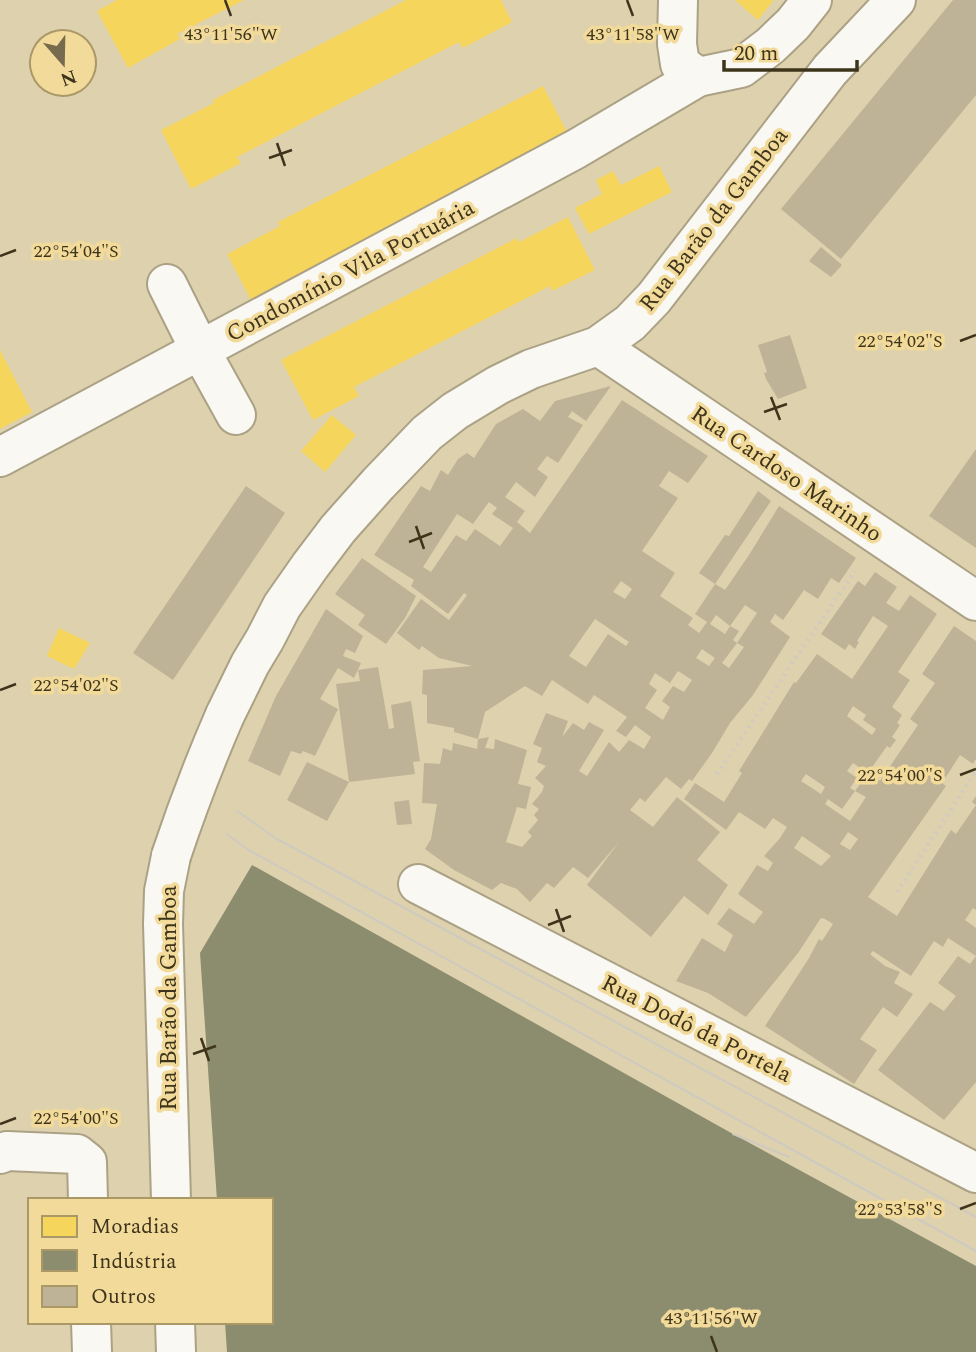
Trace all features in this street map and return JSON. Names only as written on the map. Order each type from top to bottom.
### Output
[{"type":"street","points":[[678,0],[677,44],[680,64],[698,77]]},
{"type":"street","name":"Condomínio Vila Portuária","points":[[0,457],[576,149],[698,77],[741,68],[793,24],[812,0]]},
{"type":"street","name":"Rua Barão da Gamboa","points":[[171,1198],[164,891],[181,824],[206,758],[250,664],[282,606],[338,529],[427,433],[455,411],[498,385],[531,369],[597,346],[629,323],[654,298],[830,70],[896,0]]},
{"type":"street","points":[[167,284],[236,415]]},
{"type":"street","name":"Rua Cardoso Marinho","points":[[597,346],[976,601]]},
{"type":"street","name":"Rua Dodô da Portela","points":[[418,884],[976,1173]]},
{"type":"street","points":[[0,1154],[7,1151],[77,1154],[87,1161],[88,1198]]},
{"type":"street","points":[[91,1324],[92,1352]]},
{"type":"street","points":[[175,1324],[176,1352]]},
{"type":"path","points":[[717,774],[861,562]]},
{"type":"path","points":[[897,892],[976,771]]},
{"type":"building: Moradias","points":[[117,0],[244,0],[177,34],[180,39],[128,68],[97,11]]},
{"type":"building: Moradias","points":[[406,0],[501,0],[512,22],[463,48],[459,42],[237,157],[241,163],[191,189],[161,130],[214,103],[213,100]]},
{"type":"building: Moradias","points":[[735,0],[774,0],[758,20]]},
{"type":"building: Moradias","points":[[543,86],[574,145],[255,308],[227,254],[280,226],[278,222]]},
{"type":"building: Moradias","points":[[659,166],[672,192],[589,234],[575,208],[602,194],[596,180],[613,171],[621,185]]},
{"type":"building: Moradias","points":[[568,217],[595,270],[552,291],[550,286],[354,387],[359,396],[313,420],[281,360],[517,238],[519,242]]},
{"type":"building: Moradias","points":[[0,350],[32,412],[0,429]]},
{"type":"building: Moradias","points":[[332,415],[356,435],[325,472],[301,451]]},
{"type":"building: Moradias","points":[[59,628],[90,643],[74,669],[47,656]]},
{"type":"building: Indústria","points":[[252,865],[733,1134],[976,1266],[976,1352],[227,1352],[225,1324],[273,1324],[273,1198],[217,1198],[200,953]]},
{"type":"building: Outros","points":[[953,0],[976,0],[976,95],[841,259],[781,209]]},
{"type":"building: Outros","points":[[821,247],[842,265],[831,277],[809,261]]},
{"type":"building: Outros","points":[[790,335],[807,388],[778,399],[766,379],[764,373],[767,372],[758,345]]},
{"type":"building: Outros","points":[[611,386],[586,421],[572,411],[568,417],[583,425],[558,463],[547,456],[537,469],[548,477],[535,497],[516,482],[505,497],[525,511],[517,522],[530,533],[622,400],[708,456],[688,483],[669,471],[659,486],[678,498],[642,551],[675,573],[660,596],[693,618],[688,625],[699,633],[707,622],[695,614],[715,584],[725,590],[779,506],[856,558],[839,583],[831,578],[818,599],[804,590],[783,620],[775,614],[770,622],[790,637],[692,781],[689,779],[681,789],[666,777],[645,802],[640,798],[630,810],[653,827],[677,797],[720,832],[697,860],[728,885],[708,915],[684,896],[651,937],[587,885],[619,842],[588,878],[573,867],[554,888],[547,883],[530,902],[517,889],[501,883],[492,890],[454,870],[425,849],[431,839],[437,804],[422,803],[424,763],[440,764],[443,748],[452,751],[453,743],[477,749],[478,739],[454,732],[454,728],[427,723],[427,695],[422,694],[423,670],[472,666],[439,658],[422,646],[419,650],[397,633],[421,599],[449,620],[467,595],[464,593],[448,614],[411,586],[414,580],[374,555],[421,486],[430,491],[441,470],[448,475],[458,459],[467,453],[474,458],[496,424],[523,409],[540,421],[555,401]],"holes":[[[489,502],[497,508],[492,514],[513,528],[500,546],[475,529],[466,541],[456,535],[431,572],[423,567],[457,514],[473,524]],[[621,581],[632,589],[625,599],[613,592]],[[745,605],[757,613],[737,643],[733,640],[739,631],[730,626]],[[716,615],[730,626],[725,634],[710,624]],[[595,619],[629,642],[626,646],[608,634],[586,667],[569,656]],[[737,643],[744,647],[729,668],[722,663]],[[702,649],[715,658],[709,666],[696,658]],[[678,671],[692,680],[684,692],[673,686],[662,701],[670,707],[663,720],[645,708],[657,690],[649,684],[655,673],[670,683]],[[552,680],[588,704],[594,695],[627,717],[616,731],[626,737],[635,725],[651,737],[644,749],[629,740],[619,752],[609,742],[587,776],[579,771],[604,730],[589,722],[584,730],[573,723],[562,737],[568,721],[546,713],[533,744],[542,748],[537,762],[546,766],[535,778],[544,786],[532,804],[539,809],[534,815],[538,820],[528,832],[532,836],[522,847],[506,842],[517,807],[526,809],[531,787],[518,784],[527,750],[495,739],[494,749],[485,748],[489,737],[478,739],[485,712],[525,686],[542,696]]]},
{"type":"building: Outros","points":[[976,449],[976,548],[929,516]]},
{"type":"building: Outros","points":[[246,486],[285,513],[173,680],[133,653]]},
{"type":"building: Outros","points":[[758,491],[771,501],[715,584],[699,573],[725,535],[729,536]]},
{"type":"building: Outros","points":[[362,558],[416,596],[405,618],[386,644],[358,625],[365,615],[335,594]]},
{"type":"building: Outros","points":[[875,572],[897,587],[886,603],[899,611],[910,595],[937,614],[898,672],[910,680],[892,707],[902,715],[897,723],[900,725],[892,737],[896,740],[890,748],[887,746],[868,773],[880,781],[918,725],[910,719],[935,683],[922,674],[954,626],[976,641],[976,759],[973,764],[960,755],[942,783],[946,786],[868,897],[897,916],[951,830],[956,834],[976,805],[976,910],[973,908],[965,920],[976,928],[976,956],[948,938],[943,947],[934,941],[911,976],[873,951],[870,954],[885,966],[900,972],[894,983],[913,994],[897,1017],[883,1007],[860,1039],[877,1050],[854,1084],[765,1026],[819,939],[822,941],[833,924],[825,919],[821,918],[798,953],[746,1017],[708,993],[676,981],[702,938],[725,952],[733,935],[717,924],[729,908],[754,924],[763,912],[738,894],[757,865],[768,871],[773,863],[764,856],[787,827],[773,818],[765,829],[739,812],[726,830],[684,799],[695,783],[724,802],[742,773],[739,771],[794,682],[796,683],[817,654],[852,679],[888,626],[873,616],[855,649],[849,644],[845,650],[821,634],[858,581],[865,586]],"holes":[[[853,706],[866,715],[863,720],[876,729],[872,735],[847,716]],[[853,763],[868,773],[855,791],[850,788],[857,778],[847,771]],[[806,774],[825,787],[821,794],[801,781]],[[855,791],[866,797],[850,821],[825,804],[828,799],[842,809]],[[848,832],[858,839],[850,850],[840,844]],[[802,836],[831,856],[821,866],[794,848]]]},
{"type":"building: Outros","points":[[326,609],[363,636],[355,653],[346,649],[343,656],[361,663],[354,678],[338,668],[320,699],[338,709],[315,756],[303,751],[301,754],[291,751],[280,776],[248,761],[276,696]]},
{"type":"building: Outros","points":[[378,667],[389,729],[394,728],[391,705],[411,701],[420,761],[413,762],[415,774],[349,782],[336,684],[360,681],[358,670]]},
{"type":"building: Outros","points":[[307,762],[349,782],[327,821],[287,800]]},
{"type":"building: Outros","points":[[409,800],[412,824],[397,825],[394,802]]},
{"type":"building: Outros","points":[[958,956],[970,964],[976,956],[976,1082],[944,1120],[878,1070],[930,1002],[944,1011],[956,996],[938,983]]},
{"type":"tram line","points":[[237,811],[277,839],[976,1217]]},
{"type":"tram line","points":[[227,834],[247,849],[976,1251]]},
{"type":"tram line","points":[[733,1134],[789,1157]]}]
